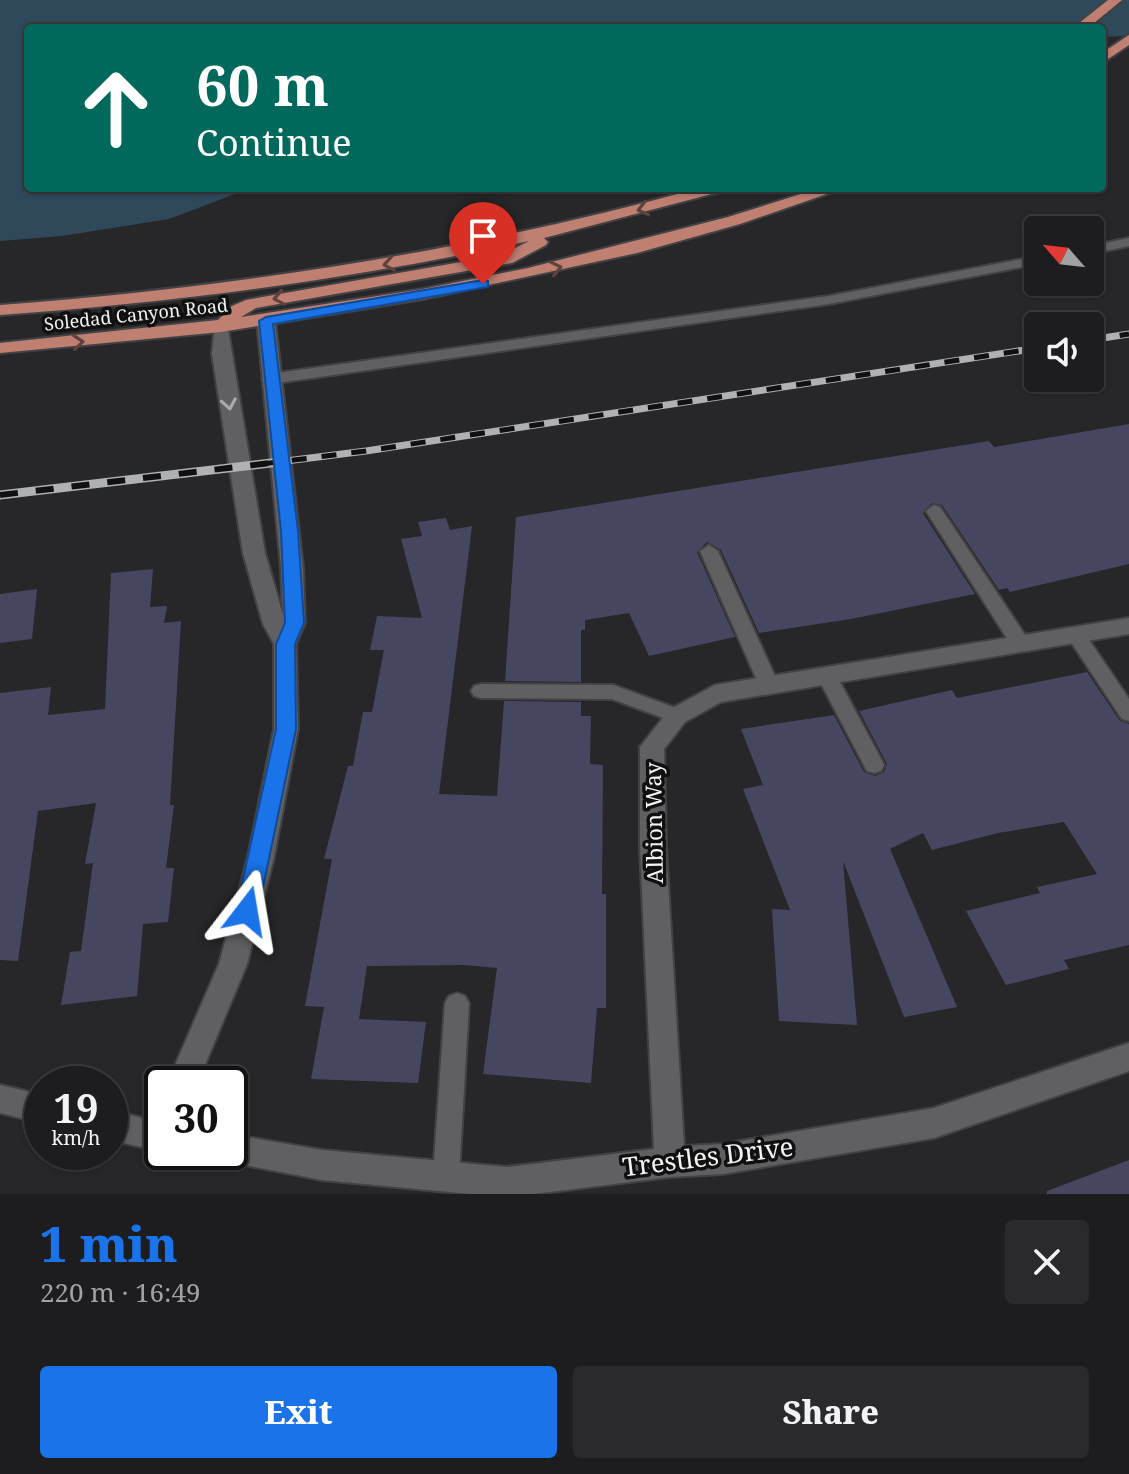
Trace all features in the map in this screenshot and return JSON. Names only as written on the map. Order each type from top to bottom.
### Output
[{"type":"main road","points":[[1085,24],[1116,0]]},
{"type":"main road","points":[[1106,56],[1127,41]]},
{"type":"main road","name":"Soledad Canyon Road","points":[[0,310],[146,298],[382,265],[570,228],[703,192]]},
{"type":"main road","name":"Soledad Canyon Road","points":[[0,348],[221,327],[362,307],[556,268],[703,231],[824,192]]},
{"type":"main road","points":[[221,327],[238,310],[252,304],[506,259],[570,228]]},
{"type":"street","points":[[190,1066],[233,964],[261,857],[286,729],[285,644],[294,623],[292,582],[266,321]]},
{"type":"street","points":[[221,327],[221,354],[254,553],[274,624],[285,644]]},
{"type":"street","name":"Albion Way","points":[[670,1162],[653,848],[652,747],[677,716],[715,694],[1129,626]]},
{"type":"street","name":"Trestles Drive","points":[[248,1152],[322,1165],[507,1182],[670,1162],[723,1159],[934,1123],[1129,1057]]},
{"type":"street","points":[[0,1099],[24,1105]]},
{"type":"lane","points":[[1104,247],[1129,242]]},
{"type":"lane","points":[[270,379],[829,300],[1024,263]]},
{"type":"lane","points":[[934,511],[1022,646]]},
{"type":"lane","points":[[709,551],[769,685]]},
{"type":"lane","points":[[1076,636],[1129,714]]},
{"type":"lane","points":[[827,676],[874,765]]},
{"type":"lane","points":[[481,691],[613,692],[677,716]]},
{"type":"lane","points":[[446,1176],[457,1003]]},
{"type":"water","points":[[0,0],[1129,0],[1129,36],[1106,37],[1106,24],[24,24],[24,192],[240,192],[169,219],[62,236],[0,241]]},
{"type":"building","points":[[1129,424],[1129,564],[1010,592],[1007,588],[999,590],[942,505],[932,503],[923,513],[975,594],[851,619],[759,633],[721,550],[707,542],[697,552],[735,637],[649,656],[629,613],[585,620],[585,630],[581,630],[581,682],[505,681],[516,517],[989,441],[994,447]]},
{"type":"building","points":[[446,518],[450,530],[472,526],[439,794],[497,796],[504,701],[581,702],[581,716],[591,716],[590,764],[603,765],[602,894],[606,894],[606,1008],[597,1008],[591,1083],[483,1074],[497,968],[465,965],[367,966],[359,1019],[426,1022],[418,1083],[311,1079],[324,1007],[305,1006],[332,859],[324,859],[348,766],[353,766],[363,712],[372,712],[384,650],[370,650],[377,616],[422,618],[401,539],[422,536],[418,522]]},
{"type":"building","points":[[153,569],[150,607],[167,606],[164,623],[181,621],[170,805],[174,805],[166,868],[174,868],[168,922],[143,924],[137,996],[61,1005],[70,952],[81,951],[93,863],[85,864],[96,803],[38,811],[18,961],[0,960],[0,693],[51,687],[48,715],[105,709],[111,573]]},
{"type":"building","points":[[37,589],[32,639],[0,643],[0,594]]},
{"type":"building","points":[[1087,672],[1120,721],[1129,724],[1129,945],[1064,960],[1069,969],[1006,985],[966,911],[1040,893],[1037,887],[1097,874],[1064,822],[998,833],[932,850],[923,833],[890,849],[957,1007],[904,1017],[843,861],[857,1025],[779,1021],[772,909],[790,910],[743,789],[763,785],[741,729],[834,715],[864,772],[875,776],[884,772],[887,764],[859,711],[952,690],[957,698]]},
{"type":"building","points":[[1129,1160],[1129,1194],[1047,1194],[1047,1191]]},
{"type":"railway","points":[[1104,338],[1129,334]]},
{"type":"railway","points":[[262,464],[366,451],[1024,350]]},
{"type":"railway","points":[[0,495],[279,462]]},
{"type":"route","points":[[247,911],[286,729],[285,644],[294,623],[289,531],[266,345],[266,321],[483,284]]}]
